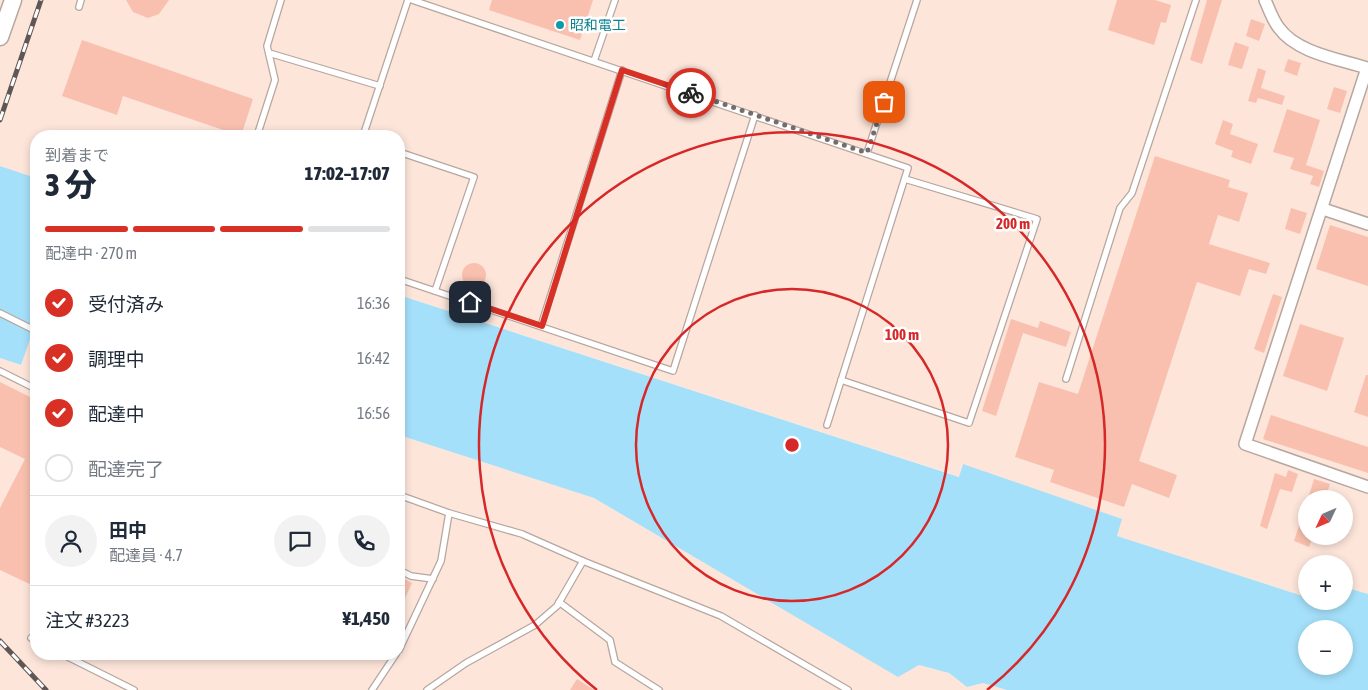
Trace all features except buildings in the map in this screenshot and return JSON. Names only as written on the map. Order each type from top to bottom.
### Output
[{"type":"main road","points":[[0,37],[12,0]]},
{"type":"street","points":[[1265,0],[1278,28],[1292,41],[1311,50],[1368,68],[1245,444],[1368,487]]},
{"type":"street","points":[[1323,209],[1368,224]]},
{"type":"lane","points":[[78,7],[81,0]]},
{"type":"lane","points":[[259,130],[275,80],[267,46],[281,0]]},
{"type":"lane","points":[[365,130],[408,0]]},
{"type":"lane","points":[[412,0],[908,168],[827,425]]},
{"type":"lane","points":[[594,61],[615,0]]},
{"type":"lane","points":[[867,153],[917,0]]},
{"type":"lane","points":[[1066,379],[1120,208],[1132,193],[1196,0]]},
{"type":"lane","points":[[269,53],[380,86]]},
{"type":"lane","points":[[542,326],[622,70]]},
{"type":"lane","points":[[405,281],[673,371],[755,115]]},
{"type":"lane","points":[[405,154],[474,177],[435,290]]},
{"type":"lane","points":[[841,380],[969,422],[1036,219],[905,179]]},
{"type":"lane","points":[[0,313],[30,328]]},
{"type":"lane","points":[[0,371],[30,386]]},
{"type":"lane","points":[[405,496],[449,513],[522,534],[582,561],[721,616],[848,690]]},
{"type":"lane","points":[[405,637],[441,561],[449,513]]},
{"type":"lane","points":[[427,690],[466,663],[535,625],[559,602],[582,561]]},
{"type":"lane","points":[[405,573],[411,576],[432,579]]},
{"type":"lane","points":[[559,602],[610,640],[615,662],[659,690]]},
{"type":"lane","points":[[74,660],[134,690]]},
{"type":"lane","points":[[372,690],[392,660]]},
{"type":"shaded area","points":[[0,0],[1368,0],[1368,594],[1353,590],[1353,555],[1298,555],[1298,594],[1117,536],[1121,519],[962,465],[960,477],[405,297],[405,130],[30,130],[30,176],[0,166]]},
{"type":"shaded area","points":[[30,339],[30,660],[405,660],[405,437],[594,498],[898,676],[919,665],[949,673],[967,687],[983,683],[1007,690],[0,690],[0,358],[21,365]]},
{"type":"water","points":[[0,166],[30,176],[30,339],[21,365],[0,358]]},
{"type":"water","points":[[405,297],[959,477],[963,464],[1122,519],[1117,536],[1298,594],[1298,610],[1353,610],[1353,590],[1368,594],[1368,690],[1007,690],[983,683],[967,687],[949,673],[919,665],[898,677],[594,498],[405,437]]},
{"type":"railway","points":[[0,120],[41,0]]},
{"type":"railway","points":[[0,641],[46,690]]},
{"type":"way so far","points":[[691,93],[867,153],[884,102]]},
{"type":"place","name":"昭和電工","points":[[560,25]]},
{"type":"route","points":[[470,302],[542,326],[622,70],[691,93]]}]
